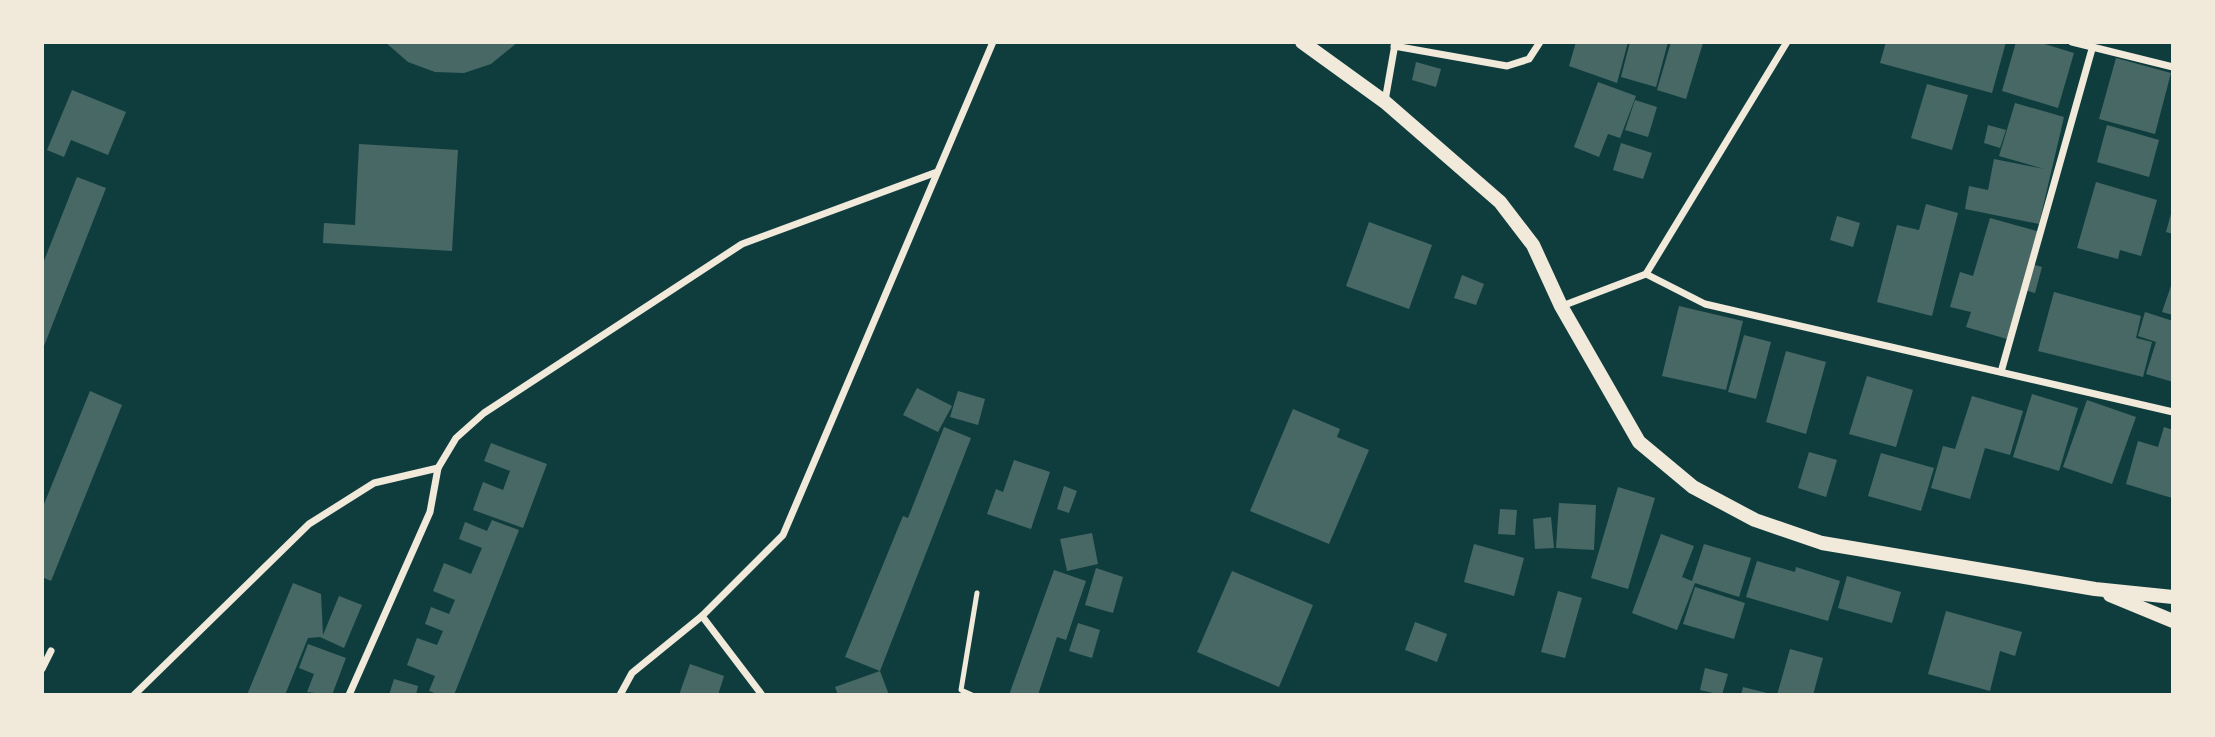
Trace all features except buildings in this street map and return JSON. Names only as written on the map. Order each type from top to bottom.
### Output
[{"type":"main road","points":[[1302,42],[1385,102],[1500,201],[1533,246],[1561,306],[1639,442],[1693,487],[1745,515],[1822,542],[2095,589],[2173,597]]},
{"type":"main road","points":[[2095,589],[2173,621]]},
{"type":"street","points":[[620,695],[632,673],[702,616],[783,535],[993,42]]},
{"type":"street","points":[[1385,102],[1395,44],[1507,66],[1529,59],[1540,42]]},
{"type":"street","points":[[1561,306],[1646,274],[1787,42]]},
{"type":"street","points":[[2072,42],[2173,67]]},
{"type":"street","points":[[2001,372],[2092,49]]},
{"type":"street","points":[[349,695],[430,512],[438,468],[456,438],[484,413],[742,244],[937,172]]},
{"type":"street","points":[[1646,274],[1705,304],[2173,412]]},
{"type":"street","points":[[134,695],[309,524],[374,482],[438,468]]},
{"type":"street","points":[[702,616],[762,695]]},
{"type":"street","points":[[42,669],[51,651]]},
{"type":"lane","points":[[972,695],[961,690],[977,593]]}]
